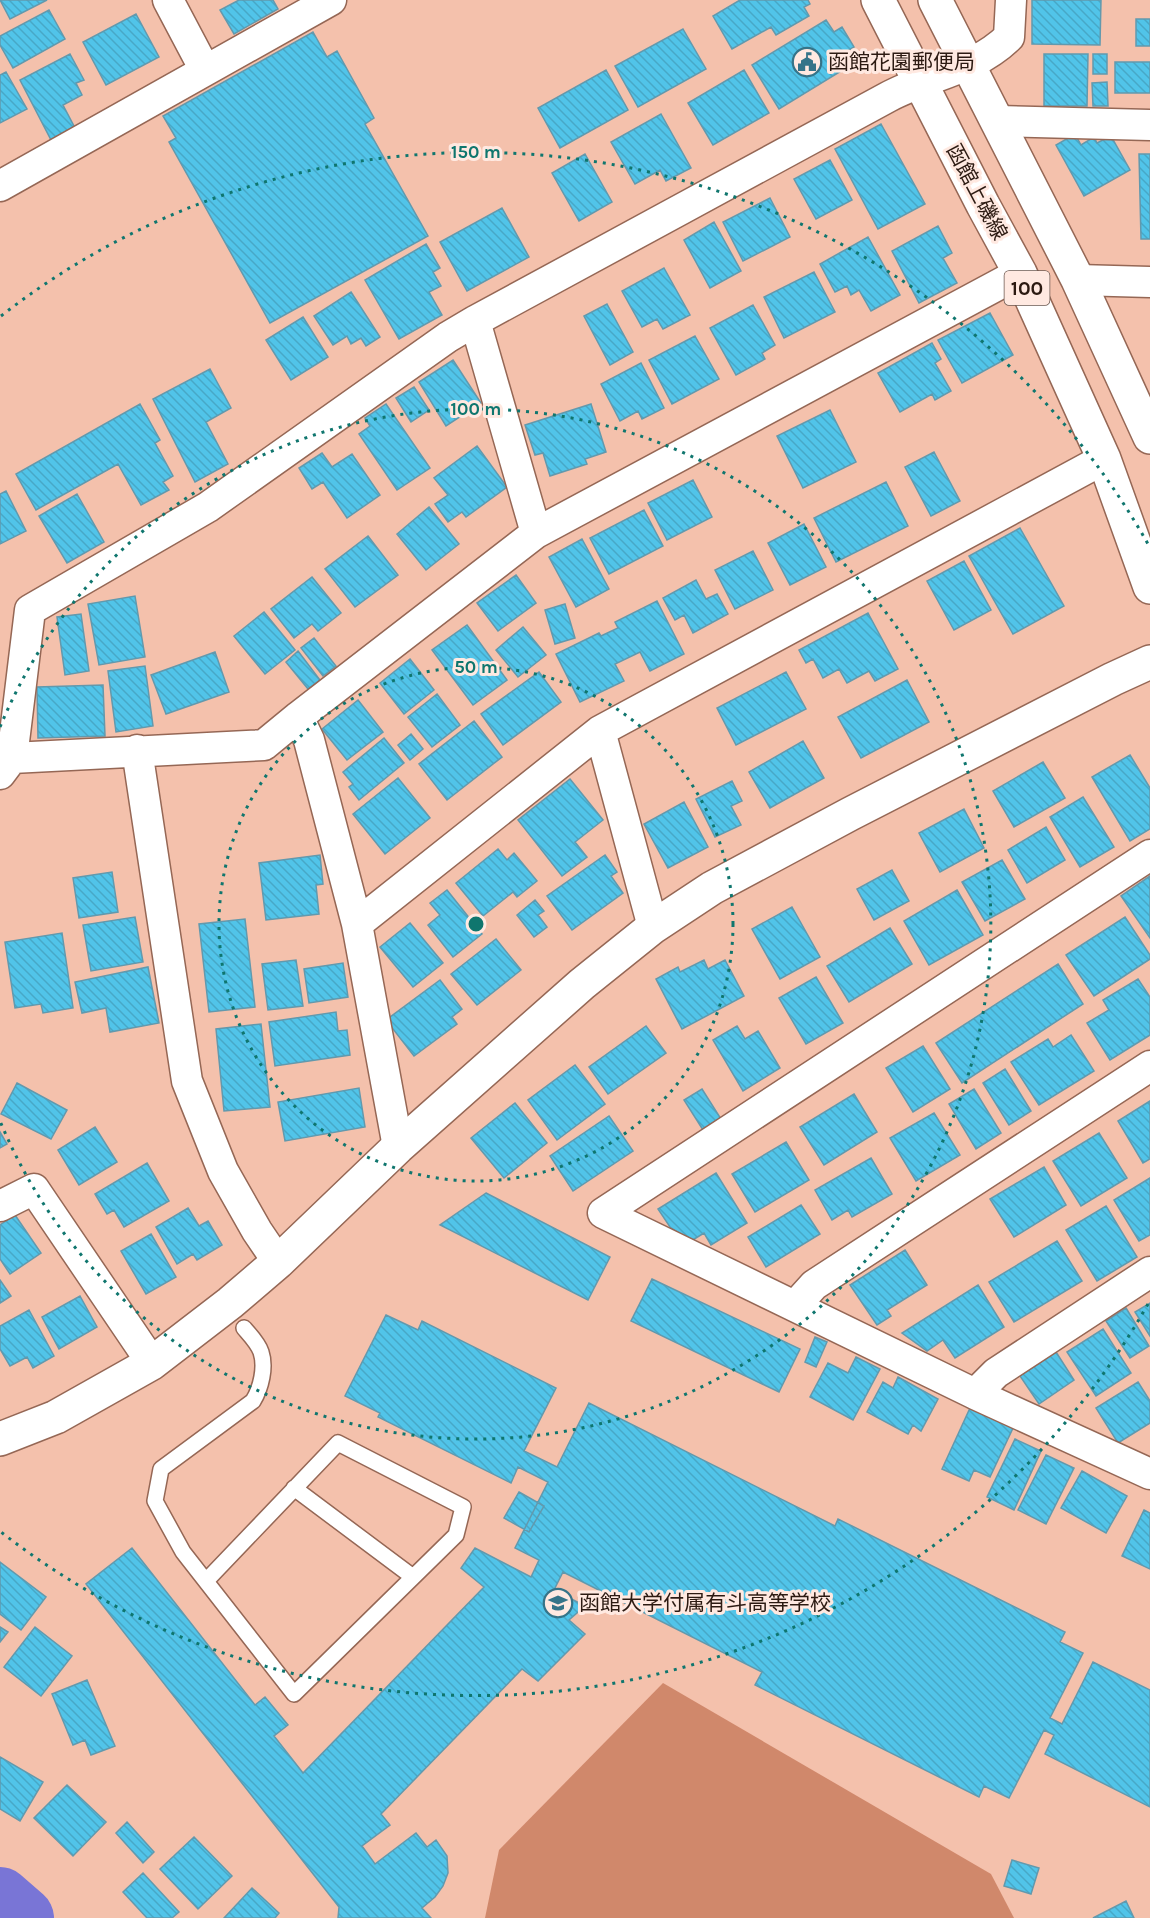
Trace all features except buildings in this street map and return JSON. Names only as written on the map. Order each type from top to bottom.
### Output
[{"type":"street","points":[[168,0],[205,70]]},
{"type":"street","points":[[0,186],[331,0]]},
{"type":"street","name":"函館上磯線","points":[[878,0],[1020,273],[1104,459],[1150,587]]},
{"type":"street","name":"100","points":[[935,0],[1078,280],[1150,437]]},
{"type":"street","points":[[1011,0],[1009,37],[996,50],[969,65],[882,100],[448,337],[208,507],[30,610],[3,770],[137,750],[264,745],[536,533],[1020,273]]},
{"type":"street","points":[[998,121],[1150,124]]},
{"type":"street","points":[[1078,280],[1150,282]]},
{"type":"street","points":[[476,321],[536,533]]},
{"type":"street","points":[[357,924],[600,731],[1104,459]]},
{"type":"street","points":[[0,1439],[56,1417],[152,1363],[230,1303],[278,1262],[398,1147],[582,984],[653,927],[712,888],[850,814],[1150,662]]},
{"type":"street","points":[[298,717],[309,740],[357,924],[398,1147]]},
{"type":"street","points":[[600,731],[653,927]]},
{"type":"street","points":[[137,750],[186,1081],[223,1171],[257,1231],[278,1262]]},
{"type":"street","points":[[1150,855],[603,1213],[975,1395],[1150,1474]]},
{"type":"street","points":[[795,1306],[814,1285],[1150,1066]]},
{"type":"street","points":[[0,1206],[34,1189],[152,1363]]},
{"type":"street","points":[[975,1395],[996,1373],[1150,1272]]},
{"type":"lane","points":[[206,1581],[338,1443],[463,1507],[456,1535],[294,1694],[183,1552],[155,1501],[161,1469],[253,1401],[258,1392],[262,1373],[262,1354],[256,1342],[244,1328]]},
{"type":"lane","points":[[294,1488],[413,1577]]},
{"type":"shaded area","points":[[663,1683],[991,1874],[1014,1918],[485,1918],[499,1850]]},
{"type":"waterway","points":[[0,1898],[23,1918]]},
{"type":"place","name":"函館花園郵便局","points":[[807,62]]},
{"type":"place","name":"函館大学付属有斗高等学校","points":[[558,1603]]}]
